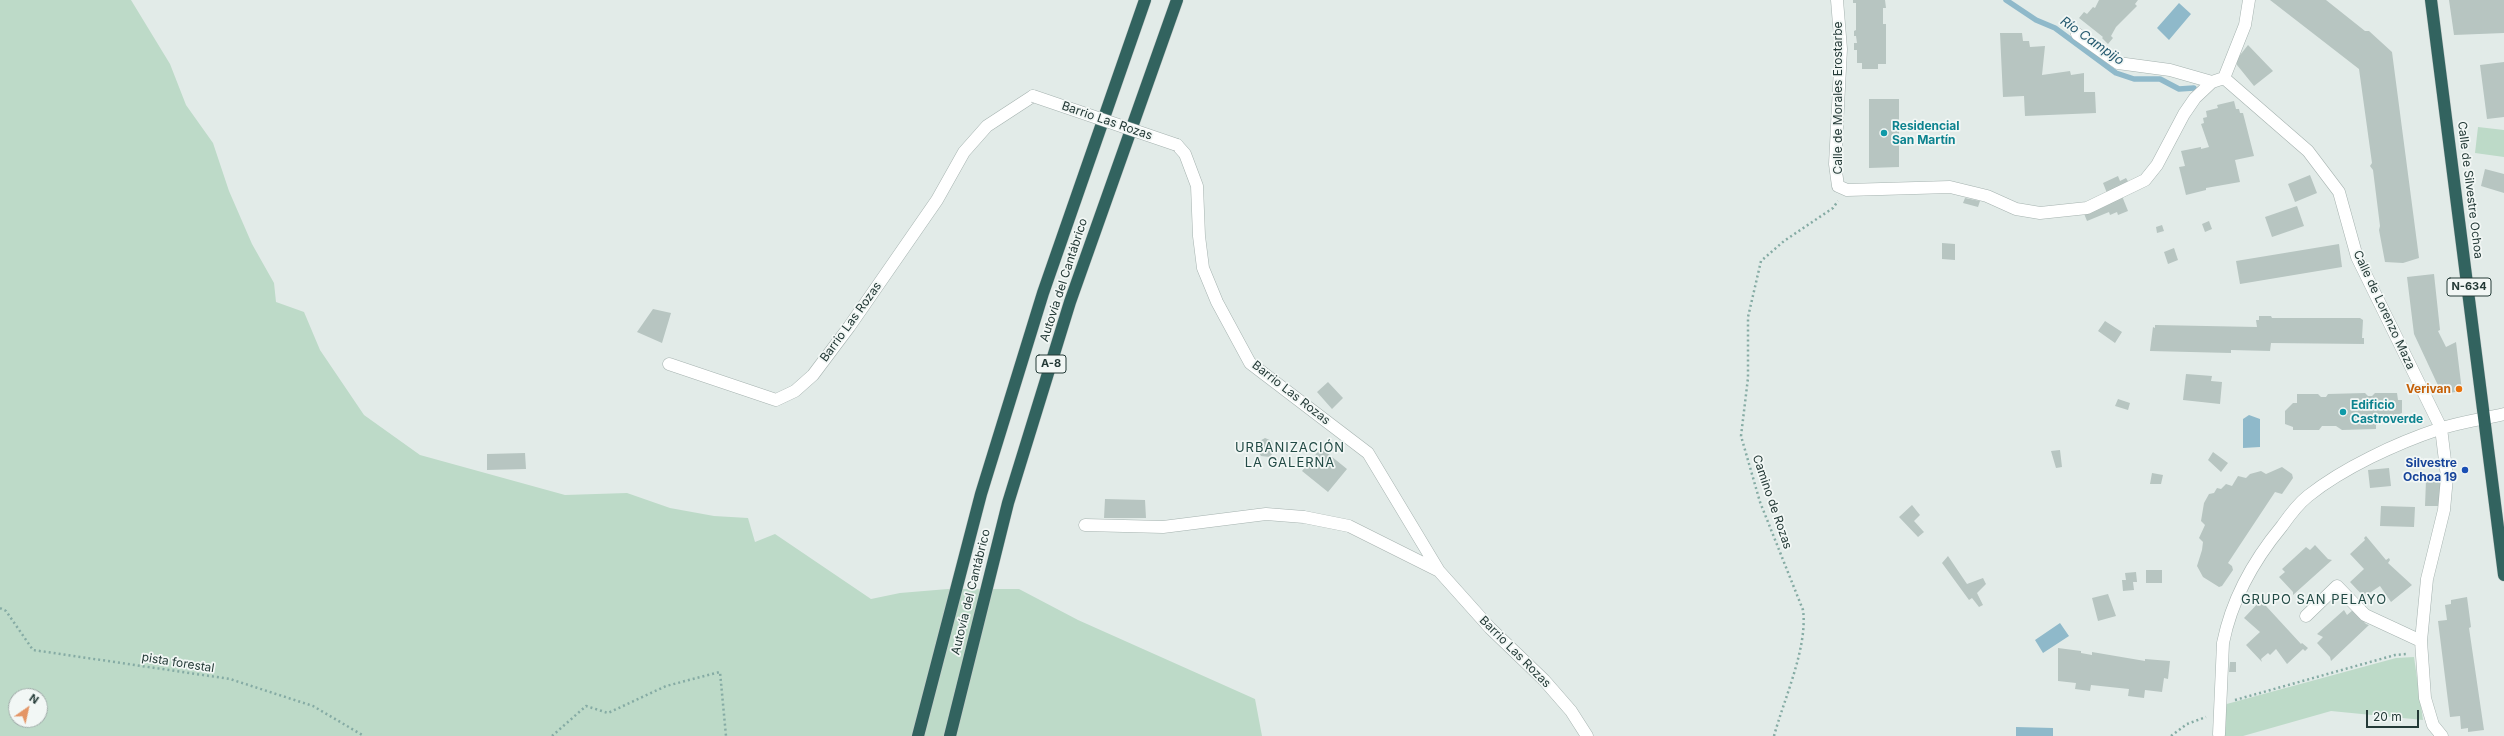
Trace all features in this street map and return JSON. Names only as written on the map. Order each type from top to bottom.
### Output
[{"type":"highway","name":"Autovía del Cantábrico","points":[[918,736],[981,494],[1043,293],[1145,0]]},
{"type":"highway","name":"Autovía del Cantábrico","points":[[950,736],[1008,503],[1070,302],[1177,0]]},
{"type":"highway","name":"Calle de Silvestre Ochoa","points":[[2431,0],[2504,575]]},
{"type":"street","name":"Calle de Morales Erostarbe","points":[[1837,0],[1840,49],[1835,164],[1838,186],[1847,190]]},
{"type":"street","points":[[1847,190],[1950,187],[1987,196],[2016,209],[2040,213],[2087,208],[2145,180],[2156,165],[2184,114],[2195,98],[2212,82],[2224,78],[2245,25],[2249,0]]},
{"type":"street","points":[[2077,34],[2118,63],[2170,70],[2212,82]]},
{"type":"street","name":"Calle de Lorenzo Maza","points":[[2224,78],[2308,151],[2339,192],[2357,256],[2441,428],[2447,477],[2444,510],[2427,579],[2421,641],[2425,698],[2437,735]]},
{"type":"street","name":"Barrio Las Rozas","points":[[669,364],[776,400],[795,391],[813,375],[849,327],[937,200],[964,152],[987,126],[1033,96],[1177,145],[1185,154],[1197,186],[1199,236],[1203,268],[1217,302],[1250,363],[1368,454],[1439,571],[1490,628],[1544,680],[1571,711],[1587,736]]},
{"type":"street","points":[[2220,734],[2223,643],[2238,592],[2250,568],[2307,496],[2368,459],[2404,441],[2441,428],[2504,414]]},
{"type":"street","name":"Barrio Las Rozas","points":[[1085,525],[1164,527],[1266,514],[1304,517],[1349,526],[1439,571]]},
{"type":"street","points":[[2306,616],[2337,586],[2365,615],[2421,641]]},
{"type":"path","name":"Camino de Rozas","points":[[1774,736],[1802,643],[1805,626],[1802,610],[1760,502],[1741,436],[1748,378],[1748,318],[1761,260],[1784,241],[1833,208],[1847,190]]},
{"type":"path","name":"pista forestal","points":[[0,608],[6,611],[33,650],[230,679],[313,706],[364,736]]},
{"type":"path","points":[[2171,736],[2195,720],[2221,709],[2395,655],[2421,654]]},
{"type":"path","points":[[552,736],[586,706],[608,713],[666,686],[720,672],[726,736]]},
{"type":"green space","points":[[0,0],[131,0],[170,64],[186,105],[213,143],[229,191],[252,244],[274,283],[276,302],[304,312],[320,350],[364,415],[420,455],[565,495],[627,493],[670,508],[714,516],[748,518],[755,542],[775,534],[871,599],[900,593],[948,589],[1019,589],[1078,620],[1255,699],[1262,736],[0,736]]},
{"type":"green space","points":[[2478,127],[2504,130],[2504,157],[2475,153]]},
{"type":"green space","points":[[2414,657],[2423,720],[2331,711],[2243,736],[2223,736],[2223,705],[2396,658]]},
{"type":"water","points":[[2179,3],[2191,14],[2169,40],[2157,28]]},
{"type":"water","points":[[2249,415],[2260,419],[2260,447],[2243,448],[2243,419]]},
{"type":"water","points":[[2060,623],[2069,636],[2043,653],[2035,640]]},
{"type":"water","points":[[2016,727],[2053,728],[2053,736],[2016,736]]},
{"type":"building","points":[[1853,0],[1885,0],[1886,8],[1883,8],[1883,24],[1886,24],[1886,64],[1878,64],[1878,69],[1862,69],[1862,63],[1857,63],[1857,50],[1854,50],[1854,43],[1857,43],[1856,36],[1854,36],[1854,31],[1856,30],[1856,3],[1853,3]]},
{"type":"building","points":[[2099,0],[2138,0],[2135,4],[2137,6],[2116,27],[2111,36],[2113,38],[2108,44],[2102,38],[2103,37],[2079,18],[2084,12],[2087,14],[2093,7],[2095,8]]},
{"type":"building","points":[[2270,0],[2326,0],[2365,31],[2369,31],[2392,52],[2419,258],[2403,263],[2385,262],[2379,230],[2380,226],[2373,170],[2370,166],[2372,163],[2359,69]]},
{"type":"building","points":[[2449,0],[2504,0],[2504,33],[2454,35]]},
{"type":"building","points":[[2000,33],[2022,33],[2023,41],[2029,41],[2030,47],[2045,46],[2042,75],[2070,71],[2071,75],[2084,73],[2084,92],[2095,92],[2096,113],[2025,116],[2024,96],[2003,97]]},
{"type":"building","points":[[2248,45],[2273,71],[2254,86],[2237,65],[2237,59]]},
{"type":"building","points":[[2504,62],[2504,117],[2487,119],[2480,65]]},
{"type":"building","name":"Residencial San Martín","points":[[1869,99],[1899,99],[1899,167],[1869,168]]},
{"type":"building","points":[[2234,101],[2236,109],[2239,109],[2240,113],[2243,113],[2254,156],[2235,160],[2240,182],[2206,188],[2206,190],[2186,195],[2179,167],[2185,166],[2181,151],[2209,147],[2201,124],[2204,123],[2203,118],[2207,117],[2206,111],[2218,108],[2217,105]]},
{"type":"building","points":[[2485,169],[2504,174],[2504,193],[2481,186]]},
{"type":"building","points":[[2310,175],[2317,193],[2295,202],[2288,184]]},
{"type":"building","points":[[2118,176],[2120,181],[2126,178],[2129,183],[2107,193],[2103,183]]},
{"type":"building","points":[[2122,196],[2128,211],[2118,215],[2117,212],[2110,215],[2109,212],[2087,221],[2083,211]]},
{"type":"building","points":[[1965,198],[1980,201],[1978,207],[1963,203]]},
{"type":"building","points":[[2297,206],[2304,226],[2272,237],[2265,217]]},
{"type":"building","points":[[2209,221],[2212,229],[2205,232],[2202,224]]},
{"type":"building","points":[[2162,225],[2164,231],[2157,233],[2156,227]]},
{"type":"building","points":[[1942,243],[1955,244],[1955,260],[1942,259]]},
{"type":"building","points":[[2339,244],[2342,267],[2240,284],[2236,261]]},
{"type":"building","points":[[2174,248],[2178,260],[2168,264],[2164,252]]},
{"type":"building","points":[[2434,274],[2440,330],[2438,331],[2446,347],[2456,342],[2462,391],[2442,394],[2414,334],[2407,277]]},
{"type":"building","points":[[653,309],[671,313],[662,343],[637,332]]},
{"type":"building","points":[[2259,316],[2271,316],[2272,318],[2360,318],[2363,320],[2362,338],[2364,338],[2364,344],[2271,343],[2270,351],[2231,350],[2231,353],[2150,351],[2153,327],[2155,328],[2155,325],[2257,327],[2256,320],[2259,320]]},
{"type":"building","points":[[2105,321],[2122,332],[2115,343],[2098,331]]},
{"type":"building","points":[[2186,374],[2212,376],[2211,381],[2222,382],[2220,404],[2183,400]]},
{"type":"building","points":[[1328,382],[1343,398],[1332,409],[1317,392]]},
{"type":"building","name":"Edificio Castroverde","points":[[2365,393],[2368,396],[2372,396],[2375,393],[2397,393],[2398,400],[2402,400],[2402,413],[2391,417],[2390,421],[2376,425],[2376,429],[2342,430],[2336,426],[2322,426],[2319,430],[2293,430],[2293,427],[2285,424],[2285,411],[2293,403],[2297,403],[2297,394],[2318,394],[2321,397],[2326,397],[2328,394]]},
{"type":"building","points":[[2118,399],[2130,403],[2128,410],[2115,406]]},
{"type":"building","points":[[1265,438],[1272,441],[1274,451],[1270,457],[1261,456],[1257,449],[1258,442]]},
{"type":"building","points":[[1321,448],[1347,469],[1328,492],[1302,471]]},
{"type":"building","points":[[2060,450],[2062,467],[2056,468],[2051,451]]},
{"type":"building","points":[[2213,452],[2228,463],[2221,472],[2208,460]]},
{"type":"building","points":[[525,453],[526,469],[487,470],[487,454]]},
{"type":"building","points":[[2282,467],[2292,474],[2293,478],[2282,494],[2275,492],[2228,563],[2232,566],[2233,570],[2222,586],[2219,587],[2203,577],[2197,566],[2203,542],[2199,538],[2205,525],[2201,521],[2204,503],[2209,494],[2214,493],[2217,488],[2221,489],[2226,484],[2232,486],[2238,476],[2246,478],[2250,474],[2261,471],[2266,474]]},
{"type":"building","points":[[2389,468],[2391,486],[2370,488],[2368,470]]},
{"type":"building","points":[[2152,473],[2163,475],[2161,484],[2150,484]]},
{"type":"building","points":[[2426,480],[2440,480],[2440,506],[2425,506]]},
{"type":"building","points":[[1105,499],[1145,500],[1146,518],[1104,518]]},
{"type":"building","points":[[1912,505],[1920,515],[1914,521],[1924,532],[1918,537],[1899,517]]},
{"type":"building","points":[[2381,506],[2415,507],[2414,527],[2380,526]]},
{"type":"building","points":[[2366,536],[2386,560],[2389,558],[2390,560],[2388,563],[2412,585],[2391,602],[2380,586],[2365,596],[2366,599],[2350,582],[2364,569],[2350,554],[2365,540],[2364,538]]},
{"type":"building","points":[[2315,545],[2328,559],[2332,560],[2293,595],[2293,592],[2279,577],[2285,572],[2282,569],[2306,547],[2310,550]]},
{"type":"building","points":[[1948,556],[1967,584],[1983,578],[1986,584],[1977,593],[1983,605],[1979,607],[1972,598],[1969,600],[1942,563]]},
{"type":"building","points":[[2146,570],[2162,570],[2162,583],[2146,583]]},
{"type":"building","points":[[2136,572],[2137,582],[2133,582],[2134,590],[2123,591],[2122,580],[2126,580],[2125,573]]},
{"type":"building","points":[[2108,594],[2116,616],[2098,621],[2092,598]]},
{"type":"building","points":[[2467,597],[2471,627],[2469,628],[2484,730],[2468,732],[2468,728],[2461,729],[2460,716],[2450,717],[2438,621],[2447,620],[2445,605],[2451,604],[2451,600]]},
{"type":"building","points":[[2262,599],[2267,604],[2266,606],[2301,644],[2302,643],[2308,648],[2305,651],[2303,649],[2287,664],[2276,649],[2270,655],[2268,653],[2261,659],[2262,662],[2246,645],[2260,632],[2244,618]]},
{"type":"building","points":[[2344,610],[2347,615],[2353,610],[2366,624],[2369,625],[2331,661],[2330,657],[2317,643],[2323,637],[2317,634]]},
{"type":"building","points":[[2058,648],[2081,651],[2081,653],[2092,655],[2092,652],[2145,661],[2145,659],[2170,661],[2168,679],[2164,678],[2162,692],[2145,690],[2144,698],[2128,696],[2129,689],[2091,685],[2090,691],[2075,689],[2076,683],[2058,681]]},
{"type":"building","points":[[2230,662],[2236,662],[2236,672],[2229,672]]},
{"type":"waterway","name":"Río Campijo","points":[[2006,0],[2036,20],[2055,28],[2116,73],[2134,79],[2160,79],[2179,89],[2194,88]]},
{"type":"place","name":"Residencial San Martín","points":[[1884,133]]},
{"type":"place","name":"Verivan","points":[[2459,389]]},
{"type":"place","name":"Edificio Castroverde","points":[[2343,412]]},
{"type":"place","name":"Silvestre Ochoa 19","points":[[2465,470]]},
{"type":"district","name":"URBANIZACIÓN LA GALERNA","points":[[1290,456]]},
{"type":"district","name":"GRUPO SAN PELAYO","points":[[2314,600]]}]
